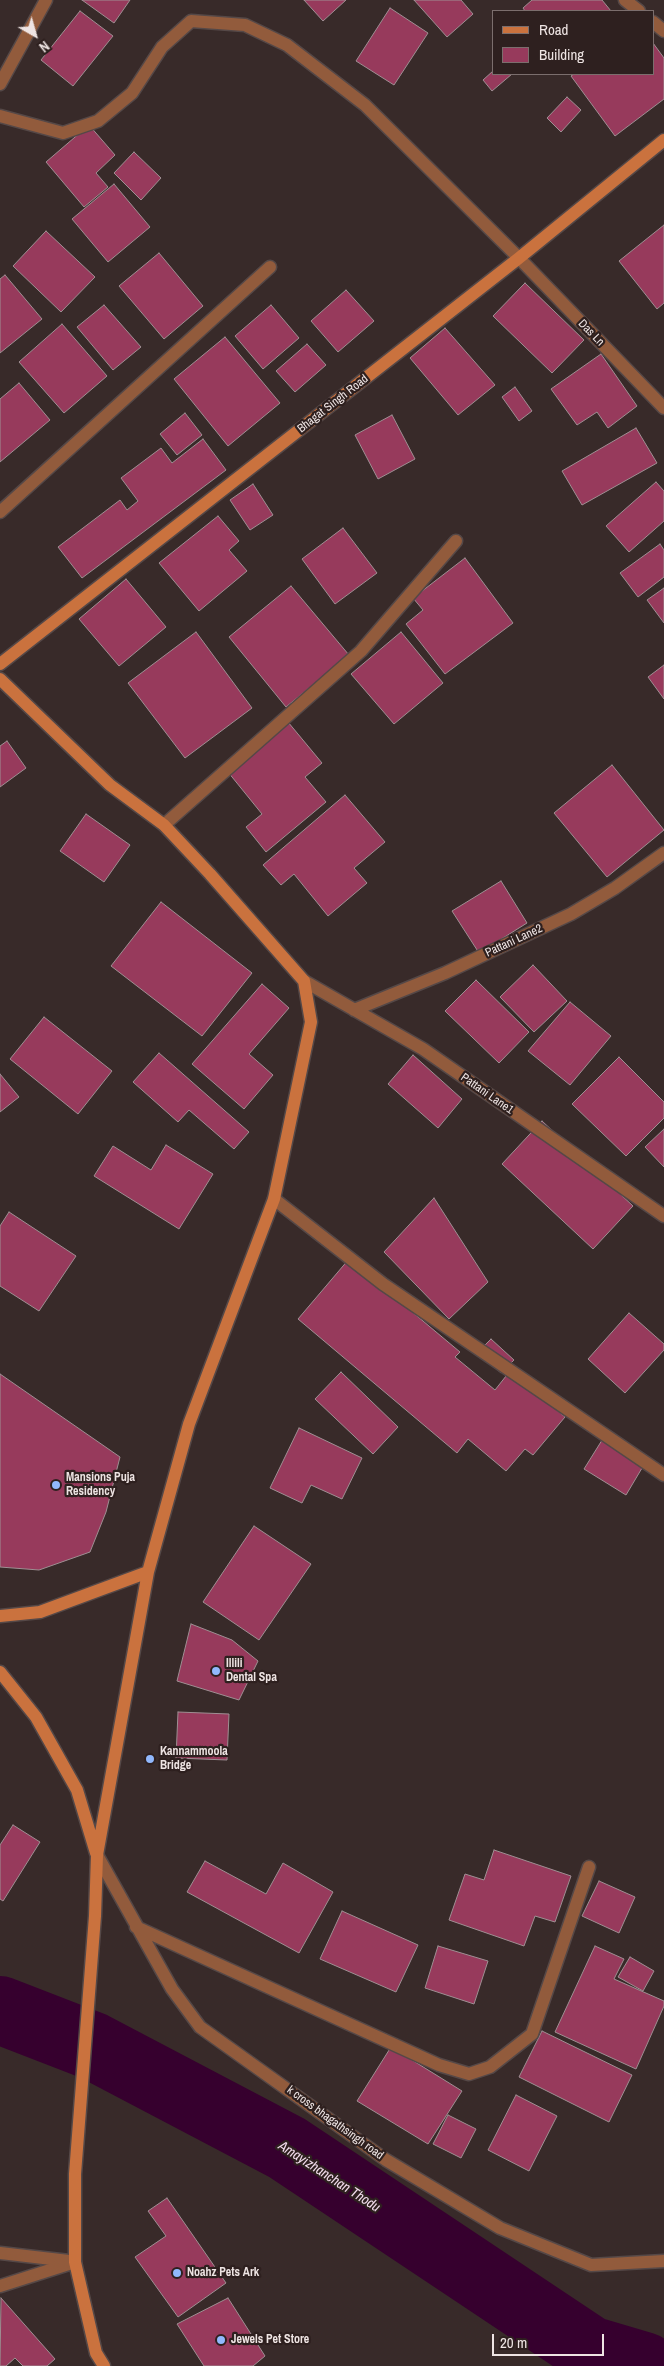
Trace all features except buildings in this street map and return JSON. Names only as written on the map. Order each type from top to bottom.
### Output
[{"type":"main road","name":"Bhagat Singh Road","points":[[0,664],[519,258],[664,140]]},
{"type":"main road","points":[[0,679],[110,785],[164,825],[304,981],[311,1022],[274,1199],[189,1424],[148,1572],[97,1855],[95,1916],[75,2174],[75,2262],[96,2353],[104,2366]]},
{"type":"main road","points":[[0,1616],[40,1612],[148,1572]]},
{"type":"main road","points":[[0,1672],[36,1717],[77,1790],[97,1855]]},
{"type":"street","points":[[0,84],[46,0]]},
{"type":"street","points":[[625,0],[638,10]]},
{"type":"street","name":"Das Ln","points":[[0,116],[62,133],[98,121],[132,93],[162,47],[191,21],[245,25],[286,45],[365,105],[519,258],[664,408]]},
{"type":"street","points":[[654,23],[664,31]]},
{"type":"street","points":[[0,512],[270,267]]},
{"type":"street","points":[[164,825],[361,651],[456,541]]},
{"type":"street","name":"Pattani Lane2","points":[[354,1010],[445,974],[571,914],[615,888],[664,853]]},
{"type":"street","name":"Pattani Lane1","points":[[304,981],[422,1049],[664,1216]]},
{"type":"street","points":[[274,1199],[383,1284],[664,1475]]},
{"type":"street","name":"k cross bhagathsingh road","points":[[97,1855],[172,1989],[200,2027],[386,2160],[500,2228],[591,2265],[664,2261]]},
{"type":"street","points":[[136,1927],[439,2065],[469,2074],[490,2068],[532,2034],[589,1867]]},
{"type":"street","points":[[0,2253],[75,2262]]},
{"type":"street","points":[[0,2286],[75,2262]]},
{"type":"waterway","name":"Amayizhanchan Thodu","points":[[0,2010],[93,2046],[287,2148],[590,2350],[644,2366]]},
{"type":"place","name":"Mansions Puja Residency","points":[[56,1485]]},
{"type":"place","name":"Illili Dental Spa","points":[[216,1671]]},
{"type":"place","name":"Kannammoola Bridge","points":[[150,1759]]},
{"type":"place","name":"Noahz Pets Ark","points":[[177,2273]]},
{"type":"place","name":"Jewels Pet Store","points":[[221,2340]]}]
